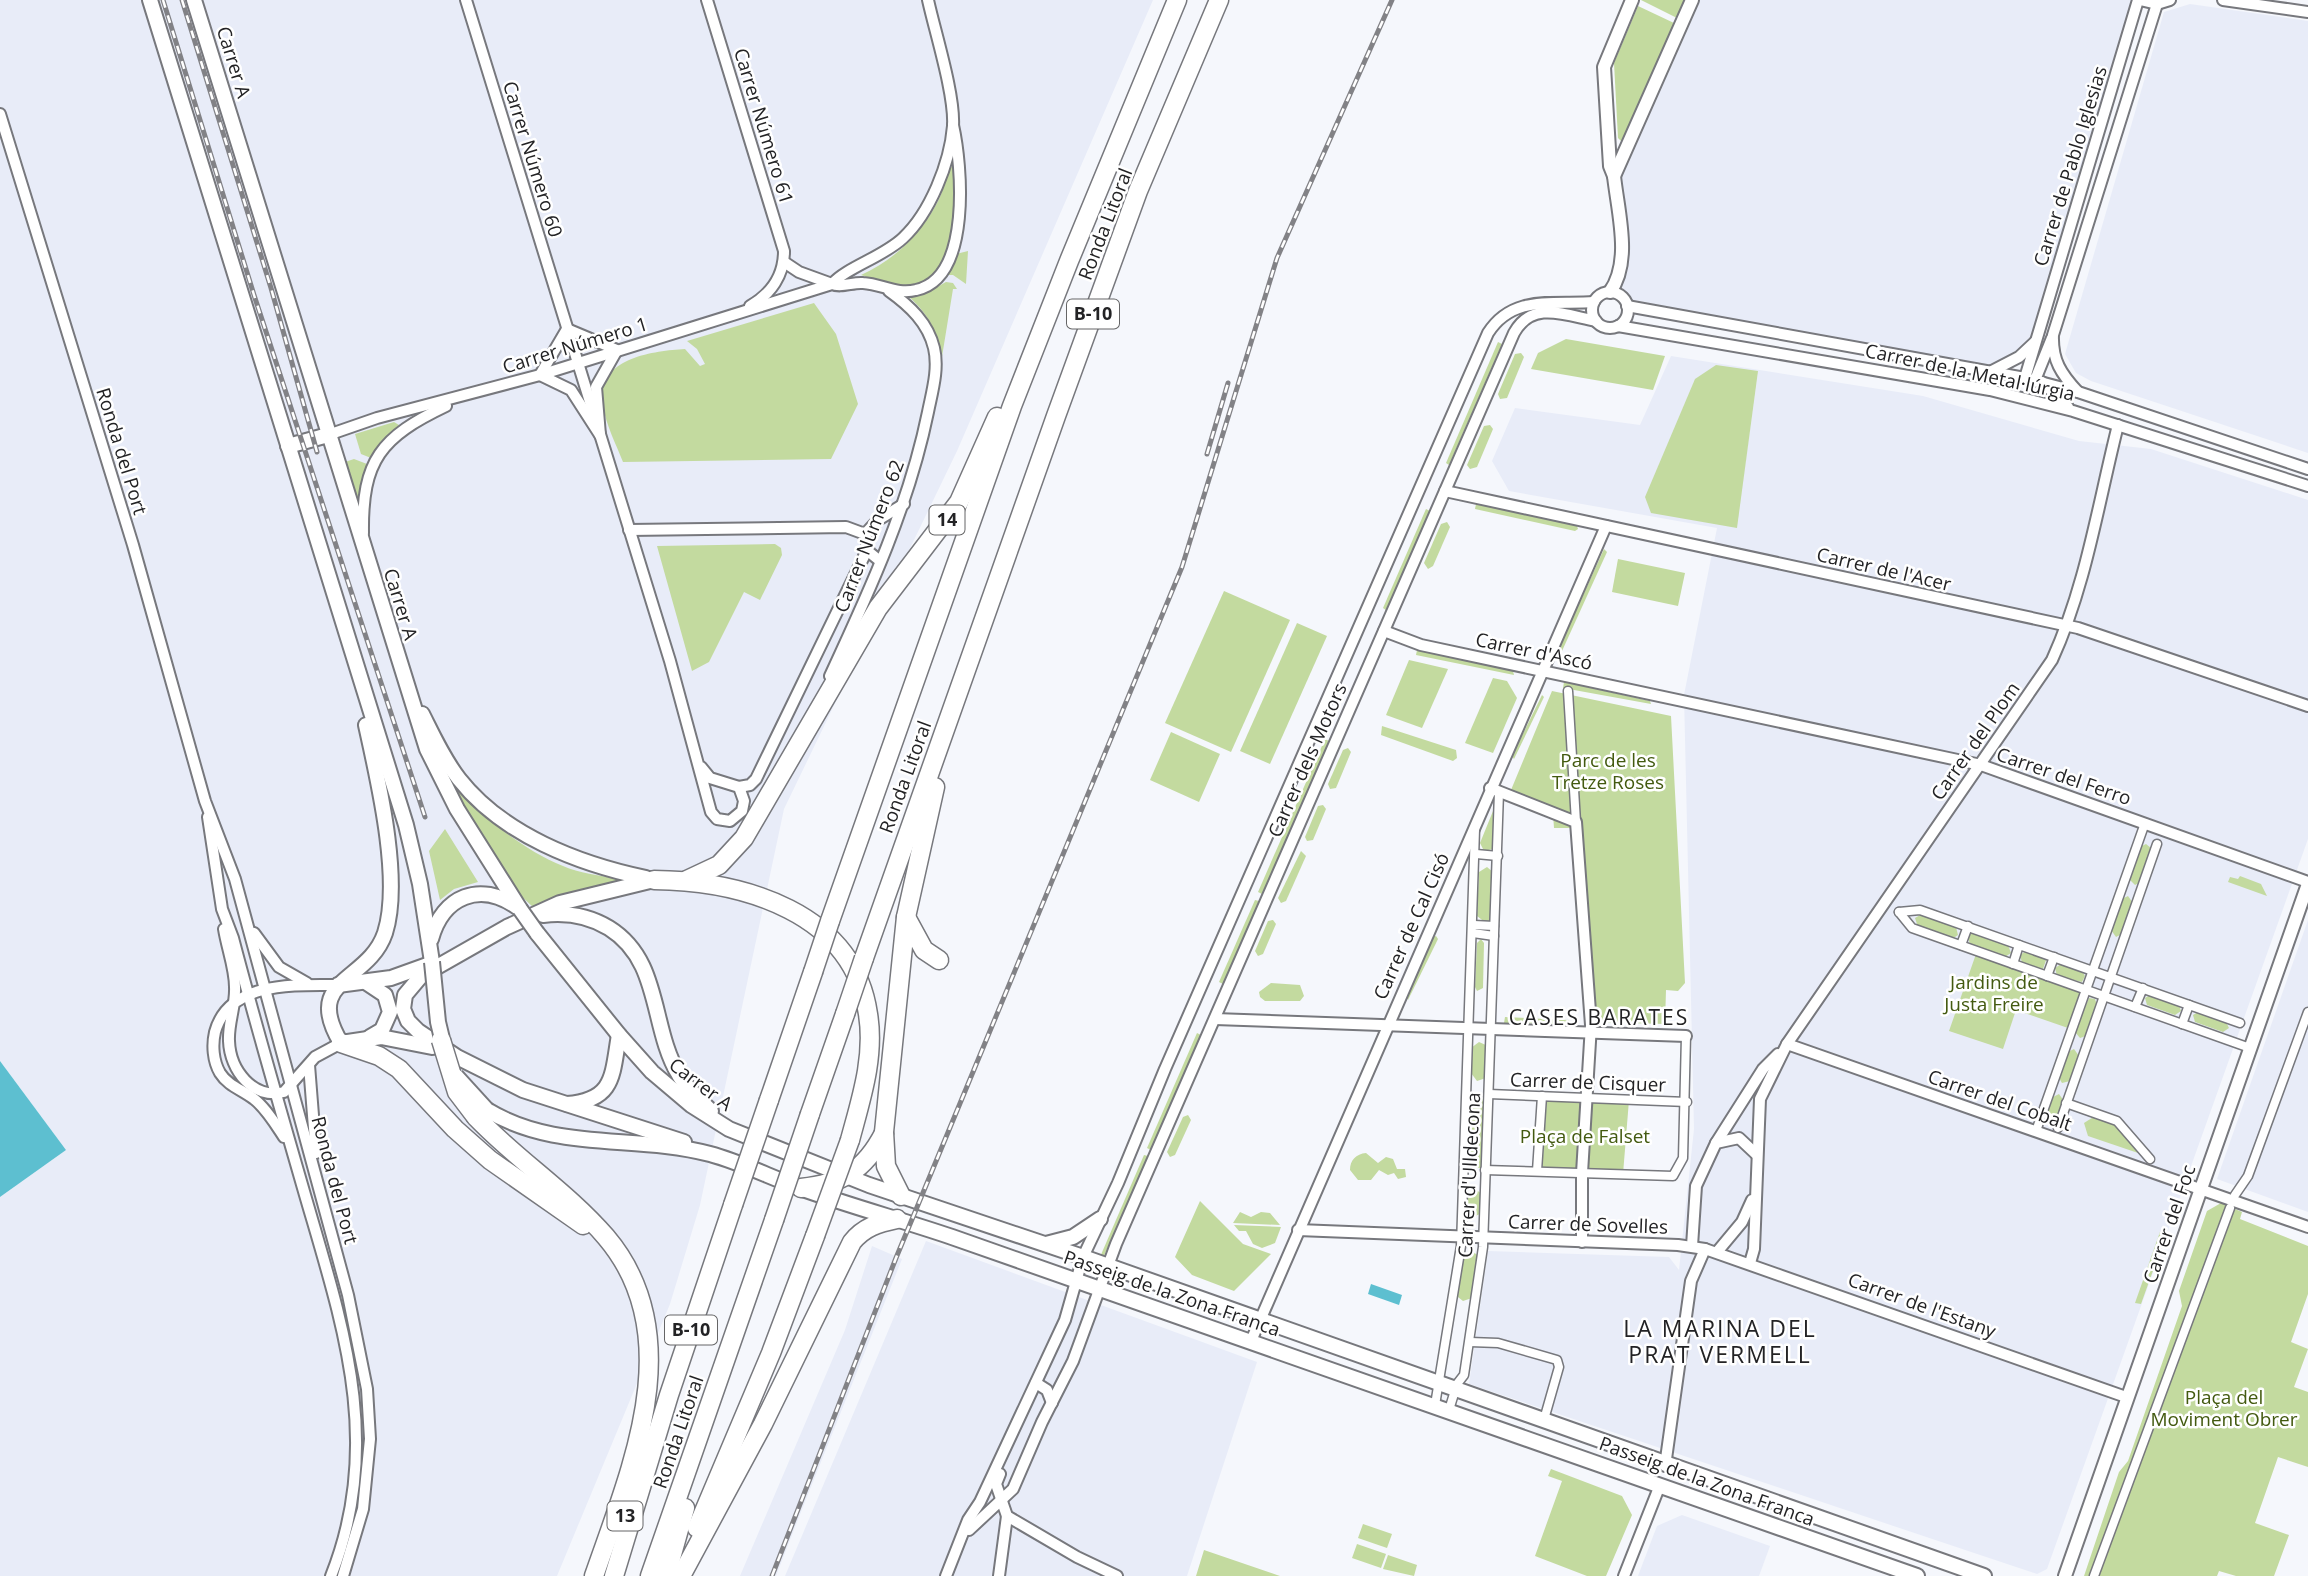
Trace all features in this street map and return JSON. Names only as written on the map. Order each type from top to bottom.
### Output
[{"type":"highway","name":"Ronda Litoral","points":[[614,1576],[649,1456],[733,1205],[961,546],[1069,261],[1177,0]]},
{"type":"highway","name":"Ronda Litoral","points":[[650,1576],[864,958],[1138,191],[1219,0]]},
{"type":"highway","name":"14","points":[[788,759],[878,608],[958,502],[1069,261]]},
{"type":"highway","points":[[901,1196],[886,1166],[884,1132],[906,917],[926,820],[980,633]]},
{"type":"highway","points":[[687,880],[711,870],[736,849],[788,759]]},
{"type":"highway","points":[[654,880],[687,880],[747,892],[798,912],[833,942],[850,964],[868,1013],[870,1041],[866,1076],[850,1140],[771,1353],[679,1576]]},
{"type":"highway","points":[[906,917],[924,950],[939,960]]},
{"type":"highway","points":[[441,1040],[457,1092],[578,1208],[617,1250],[638,1288],[647,1314],[650,1371],[635,1446],[594,1576]]},
{"type":"highway","points":[[341,1043],[379,1056],[399,1069],[455,1129],[490,1160],[617,1250]]},
{"type":"highway","points":[[802,1188],[830,1185],[845,1176],[873,1152],[884,1132]]},
{"type":"highway","points":[[679,1576],[764,1424],[852,1242],[863,1230],[876,1223],[897,1219]]},
{"type":"highway","points":[[666,1576],[713,1392]]},
{"type":"highway","name":"13","points":[[601,1576],[649,1456]]},
{"type":"main road","points":[[150,0],[406,825],[430,940],[441,1040]]},
{"type":"main road","name":"Carrer A","points":[[195,2],[402,677],[437,773],[521,914],[619,1035],[676,1093],[729,1129]]},
{"type":"main road","points":[[288,446],[328,435]]},
{"type":"main road","points":[[345,632],[371,750],[387,846],[390,900],[387,923],[377,951],[363,966],[336,985],[328,1012],[341,1043],[365,1038],[404,1039],[457,1057],[523,1090],[562,1105],[640,1126],[712,1154]]},
{"type":"main road","points":[[402,677],[453,770],[481,802],[558,853],[597,867],[654,880]]},
{"type":"main road","points":[[457,1057],[411,1025],[403,1009],[408,988],[452,956],[521,914],[654,880]]},
{"type":"main road","points":[[430,940],[435,925],[447,907],[463,896],[493,895],[521,914],[573,914],[597,921],[626,942],[639,958],[650,981],[665,1041],[679,1075],[729,1129]]},
{"type":"main road","points":[[336,985],[368,983],[452,956]]},
{"type":"main road","points":[[365,1038],[382,1030],[390,1013],[385,995],[368,983]]},
{"type":"main road","points":[[562,1105],[589,1101],[606,1089],[612,1078],[619,1035]]},
{"type":"main road","name":"Passeig de la Zona Franca","points":[[482,1114],[548,1136],[653,1144],[712,1154],[802,1188],[1099,1288],[1917,1576]]},
{"type":"main road","name":"Passeig de la Zona Franca","points":[[729,1129],[901,1196],[1046,1244],[1665,1466],[1984,1576]]},
{"type":"main road","points":[[1046,1244],[1073,1237],[1100,1219]]},
{"type":"main road","points":[[1660,1485],[1665,1466]]},
{"type":"street","name":"Carrer Número 60","points":[[466,0],[701,767],[702,781],[717,819],[730,821],[742,811],[744,801],[739,787]]},
{"type":"street","name":"Carrer Número 61","points":[[706,0],[784,251],[784,262]]},
{"type":"street","points":[[736,315],[766,294],[784,262],[799,272],[832,284],[865,283],[905,292],[923,289],[938,275],[950,253],[961,206],[958,147],[928,0]]},
{"type":"street","points":[[1610,292],[1620,277],[1622,261],[1614,176],[1610,166],[1604,67],[1632,0]]},
{"type":"street","points":[[1614,176],[1692,0]]},
{"type":"street","points":[[2139,0],[2157,4],[2170,0]]},
{"type":"street","name":"Carrer de Pablo Iglesias","points":[[2032,377],[2035,342],[2139,0]]},
{"type":"street","points":[[2223,0],[2308,12]]},
{"type":"street","name":"Carrer de Pablo Iglesias","points":[[2032,377],[2053,335],[2157,4]]},
{"type":"street","name":"Ronda del Port","points":[[0,114],[133,545],[205,801],[235,879],[319,1184],[361,1352],[369,1408],[368,1466],[363,1510],[343,1576]]},
{"type":"street","points":[[832,284],[837,278],[880,256],[916,223],[935,188],[953,125]]},
{"type":"street","name":"Carrer Número 1","points":[[328,435],[377,418],[540,375],[832,284]]},
{"type":"street","name":"Carrer Número 62","points":[[788,759],[813,711],[904,504],[928,412],[935,373],[935,351],[924,323],[887,289]]},
{"type":"street","points":[[1610,292],[1623,298],[1627,306],[1625,319],[1618,326],[1608,328],[1596,321],[1592,312],[1594,302],[1602,294],[1610,292]]},
{"type":"street","name":"Carrer dels Motors","points":[[1036,1383],[1068,1311],[1083,1257],[1118,1183],[1165,1069],[1488,333],[1500,318],[1524,305],[1594,302]]},
{"type":"street","name":"Carrer de la Metal·lúrgia","points":[[1627,306],[2032,377],[2308,468]]},
{"type":"street","name":"Carrer dels Motors","points":[[1052,1402],[1084,1333],[1107,1267],[1519,324],[1531,314],[1543,311],[1596,321]]},
{"type":"street","name":"Carrer de la Metal·lúrgia","points":[[1618,326],[1990,390],[2073,411],[2308,486]]},
{"type":"street","points":[[540,375],[567,329],[617,350]]},
{"type":"street","name":"Carrer de Pablo Iglesias","points":[[2053,335],[2053,353],[2057,365],[2078,392]]},
{"type":"street","points":[[1992,371],[2019,357],[2035,342]]},
{"type":"street","name":"Carrer Número 60","points":[[600,435],[596,387],[617,350]]},
{"type":"street","points":[[1990,390],[2009,374]]},
{"type":"street","name":"Carrer Número 60","points":[[540,375],[571,390],[600,435]]},
{"type":"street","points":[[2032,377],[2073,411]]},
{"type":"street","points":[[363,548],[365,485],[379,452],[409,424],[467,396]]},
{"type":"street","name":"Carrer del Plom","points":[[1787,1044],[2052,660],[2068,626],[2118,425]]},
{"type":"street","name":"Carrer de l'Acer","points":[[1445,491],[2068,626],[2110,637],[2308,706]]},
{"type":"street","points":[[865,534],[878,520],[904,504]]},
{"type":"street","name":"Carrer de Cal Cisó","points":[[1251,1341],[1475,822],[1495,790],[1542,670],[1606,526]]},
{"type":"street","points":[[629,530],[846,527],[858,529],[865,534],[874,559],[880,561]]},
{"type":"street","points":[[701,767],[710,778],[739,787],[750,785],[756,779],[868,548]]},
{"type":"street","name":"Carrer d'Ascó","points":[[1384,631],[1408,642],[1678,700]]},
{"type":"street","points":[[1568,691],[1591,1032],[1582,1173],[1582,1242]]},
{"type":"street","name":"Carrer del Ferro","points":[[1678,700],[1981,765],[2308,883]]},
{"type":"street","points":[[1495,790],[1576,822]]},
{"type":"street","name":"Carrer d'Ulldecona","points":[[1442,1408],[1464,1375],[1483,1237],[1489,1094],[1487,1027],[1498,856],[1495,790]]},
{"type":"street","name":"Ronda del Port","points":[[205,801],[222,909],[233,938],[347,1345],[356,1400],[356,1455],[352,1502],[347,1530],[331,1576]]},
{"type":"street","name":"Carrer d'Ulldecona","points":[[1442,1408],[1438,1384],[1443,1371],[1465,1238],[1475,822]]},
{"type":"street","points":[[2036,1131],[2145,823]]},
{"type":"street","points":[[2058,1128],[2157,844]]},
{"type":"street","points":[[1476,853],[1498,856]]},
{"type":"street","name":"Carrer del Foc","points":[[2065,1576],[2308,883]]},
{"type":"street","points":[[2123,887],[2140,892]]},
{"type":"street","points":[[222,909],[234,978],[234,1005],[229,1039],[237,1070],[253,1088],[275,1094],[292,1087],[323,1051],[341,1043]]},
{"type":"street","points":[[2240,1023],[1920,909],[1899,912],[1912,928],[2250,1048]]},
{"type":"street","points":[[245,917],[264,950],[287,974],[313,985]]},
{"type":"street","points":[[1474,929],[1494,926]]},
{"type":"street","points":[[1961,945],[1968,926]]},
{"type":"street","points":[[1474,929],[1494,936]]},
{"type":"street","points":[[2105,940],[2121,946]]},
{"type":"street","points":[[2013,964],[2019,945]]},
{"type":"street","points":[[2047,976],[2054,957]]},
{"type":"street","points":[[294,1158],[286,1139],[260,1104],[228,1083],[220,1073],[214,1054],[214,1039],[222,1017],[248,995],[265,989],[336,985]]},
{"type":"street","points":[[2135,1007],[2143,988]]},
{"type":"street","points":[[2182,1024],[2189,1004]]},
{"type":"street","points":[[2237,1192],[2248,1176],[2269,1123],[2308,1012]]},
{"type":"street","points":[[1216,1019],[1686,1036],[1687,1102],[1683,1158],[1672,1176],[1485,1170]]},
{"type":"street","points":[[2069,1040],[2086,1046]]},
{"type":"street","points":[[1692,1246],[1696,1186],[1716,1143],[1763,1069],[1787,1044]]},
{"type":"street","points":[[1750,1263],[1760,1099],[1787,1044]]},
{"type":"street","name":"Carrer del Cobalt","points":[[1787,1044],[2308,1227]]},
{"type":"street","points":[[309,1065],[319,1184]]},
{"type":"street","points":[[2053,1086],[2070,1092]]},
{"type":"street","name":"Carrer de Cisquer","points":[[1489,1094],[1687,1102]]},
{"type":"street","points":[[1537,1171],[1542,1096]]},
{"type":"street","points":[[2066,1103],[2117,1121],[2150,1159]]},
{"type":"street","points":[[1716,1143],[1740,1138],[1756,1154]]},
{"type":"street","points":[[1665,1466],[1691,1281],[1711,1250],[1742,1222],[1756,1189]]},
{"type":"street","points":[[2094,1576],[2145,1446],[2158,1400],[2218,1236],[2230,1211]]},
{"type":"street","name":"Carrer de Sovelles","points":[[1298,1230],[1692,1246],[1711,1250]]},
{"type":"street","name":"Carrer de l'Estany","points":[[1711,1250],[2126,1397]]},
{"type":"street","points":[[1470,1342],[1498,1343],[1558,1360],[1545,1416]]},
{"type":"street","points":[[946,1576],[968,1520],[1036,1383],[1047,1390],[1052,1402],[1013,1489],[1002,1502],[976,1521],[963,1538]]},
{"type":"street","points":[[999,1576],[1007,1516],[996,1484],[1005,1463],[1002,1456]]},
{"type":"street","points":[[1624,1576],[1660,1485]]},
{"type":"street","points":[[1007,1516],[1118,1576]]},
{"type":"street","points":[[1086,1576],[1088,1562]]},
{"type":"shaded area","points":[[0,0],[1153,0],[957,451],[784,809],[700,1205],[670,1304],[557,1576],[0,1576],[0,1197],[66,1150],[0,1061]]},
{"type":"shaded area","points":[[1696,0],[2138,0],[2035,342],[1992,371],[1623,298],[1614,176]]},
{"type":"shaded area","points":[[2190,4],[2308,21],[2308,453],[2091,381],[2076,373],[2065,354],[2164,12]]},
{"type":"shaded area","points":[[1671,356],[1923,396],[2079,441],[2151,449],[2308,500],[2308,839],[2047,1569],[2037,1574],[1469,1384],[1488,1251],[1669,1257],[1679,1270],[1694,1129],[1684,695],[1717,528],[1509,491],[1492,461],[1515,408],[1640,425]]},
{"type":"shaded area","points":[[2308,920],[2308,1212],[2217,1179]]},
{"type":"shaded area","points":[[926,1241],[1257,1362],[1187,1576],[785,1576]]},
{"type":"shaded area","points":[[872,1246],[902,1259],[776,1576],[740,1576],[845,1330]]},
{"type":"shaded area","points":[[1682,1515],[1770,1546],[1759,1576],[1638,1576],[1657,1526]]},
{"type":"green space","points":[[1641,0],[1685,0],[1677,18]]},
{"type":"green space","points":[[1638,6],[1674,23],[1622,142],[1618,138],[1614,63]]},
{"type":"green space","points":[[954,163],[955,198],[950,239],[944,259],[934,274],[921,285],[903,288],[861,275],[895,254],[923,226],[937,203]]},
{"type":"green space","points":[[968,251],[966,284],[953,275],[944,275],[956,254]]},
{"type":"green space","points":[[946,282],[953,283],[957,289],[953,289],[940,369],[937,338],[929,320],[908,296],[928,292]]},
{"type":"green space","points":[[814,303],[836,334],[858,404],[831,459],[623,462],[603,406],[603,390],[607,378],[616,368],[642,356],[685,349],[700,366],[705,364],[697,349],[687,341]]},
{"type":"green space","points":[[1566,339],[1665,356],[1653,390],[1531,369],[1538,353]]},
{"type":"green space","points":[[1498,342],[1502,344],[1449,465],[1446,463]]},
{"type":"green space","points":[[1521,353],[1524,357],[1507,398],[1500,399],[1498,394],[1515,354]]},
{"type":"green space","points":[[1716,365],[1758,371],[1737,528],[1651,513],[1645,497],[1695,379]]},
{"type":"green space","points":[[394,422],[399,425],[371,458],[361,454],[355,434]]},
{"type":"green space","points":[[1490,425],[1493,429],[1477,467],[1470,469],[1467,465],[1484,426]]},
{"type":"green space","points":[[354,459],[367,464],[358,499],[345,462]]},
{"type":"green space","points":[[1476,504],[1577,526],[1578,529],[1575,531],[1475,509]]},
{"type":"green space","points":[[1426,509],[1430,511],[1386,610],[1383,608]]},
{"type":"green space","points":[[1447,522],[1450,527],[1433,566],[1428,569],[1424,563],[1441,524]]},
{"type":"green space","points":[[775,544],[781,548],[782,555],[760,600],[744,592],[709,662],[692,671],[657,546]]},
{"type":"green space","points":[[1604,549],[1607,552],[1562,651],[1559,648]]},
{"type":"green space","points":[[1618,559],[1685,573],[1678,606],[1612,592]]},
{"type":"green space","points":[[1224,591],[1290,620],[1231,752],[1165,723]]},
{"type":"green space","points":[[1297,623],[1327,636],[1270,764],[1240,751]]},
{"type":"green space","points":[[1417,650],[1513,671],[1514,675],[1416,655]]},
{"type":"green space","points":[[1409,660],[1448,669],[1422,728],[1386,715]]},
{"type":"green space","points":[[1493,678],[1507,681],[1517,698],[1493,753],[1465,743]]},
{"type":"green space","points":[[1564,682],[1650,701],[1651,704],[1563,688]]},
{"type":"green space","name":"Parc de les Tretze Roses","points":[[1552,691],[1671,716],[1685,983],[1678,991],[1666,990],[1665,1024],[1586,1022],[1572,828],[1554,828],[1553,814],[1511,790]]},
{"type":"green space","points":[[1542,695],[1544,697],[1514,759],[1512,756]]},
{"type":"green space","points":[[1382,726],[1456,750],[1457,758],[1453,761],[1381,735]]},
{"type":"green space","points":[[1171,732],[1220,754],[1199,802],[1150,780]]},
{"type":"green space","points":[[1325,739],[1329,741],[1262,894],[1258,892]]},
{"type":"green space","points":[[1348,748],[1351,752],[1336,788],[1330,789],[1328,784],[1343,750]]},
{"type":"green space","points":[[446,776],[485,816],[531,849],[569,868],[616,879],[617,882],[577,892],[534,908],[519,894]]},
{"type":"green space","points":[[1323,805],[1326,809],[1313,840],[1307,841],[1305,837],[1318,806]]},
{"type":"green space","points":[[1493,811],[1496,813],[1493,849],[1484,851],[1480,843]]},
{"type":"green space","points":[[445,829],[478,882],[454,889],[440,900],[429,851]]},
{"type":"green space","points":[[2146,844],[2151,848],[2141,882],[2135,885],[2129,879],[2140,847]]},
{"type":"green space","points":[[1301,851],[1306,856],[1286,901],[1281,903],[1278,898]]},
{"type":"green space","points":[[1487,867],[1493,872],[1492,919],[1486,923],[1477,916],[1479,872]]},
{"type":"green space","points":[[2240,876],[2261,884],[2267,896],[2228,882],[2230,877],[2238,879]]},
{"type":"green space","points":[[2128,896],[2133,903],[2122,934],[2116,937],[2111,930],[2122,899]]},
{"type":"green space","points":[[1255,900],[1259,901],[1223,984],[1219,982]]},
{"type":"green space","points":[[1922,914],[1956,927],[1958,935],[1952,939],[1918,927],[1915,918]]},
{"type":"green space","points":[[1273,920],[1276,924],[1263,954],[1258,956],[1255,951],[1268,921]]},
{"type":"green space","points":[[1974,932],[2008,945],[2011,953],[2005,957],[1970,945],[1968,936]]},
{"type":"green space","points":[[1433,937],[1438,939],[1408,1000]]},
{"type":"green space","points":[[1481,939],[1484,943],[1483,988],[1477,991],[1477,943]]},
{"type":"green space","points":[[2026,951],[2046,960],[2043,969],[2022,963],[2020,955]]},
{"type":"green space","name":"Jardins de Justa Freire","points":[[1976,954],[2081,991],[2068,1028],[2016,1010],[2003,1049],[1949,1031]]},
{"type":"green space","points":[[2061,964],[2082,971],[2085,976],[2082,982],[2057,976],[2055,968]]},
{"type":"green space","points":[[1271,983],[1300,985],[1304,996],[1300,1001],[1265,1001],[1259,992]]},
{"type":"green space","points":[[2150,995],[2179,1005],[2181,1011],[2175,1015],[2147,1005],[2145,998]]},
{"type":"green space","points":[[2089,998],[2095,999],[2097,1005],[2086,1036],[2080,1038],[2075,1032]]},
{"type":"green space","points":[[2198,1012],[2226,1022],[2229,1028],[2223,1032],[2195,1022],[2193,1015]]},
{"type":"green space","points":[[1505,1017],[1569,1020],[1570,1024],[1504,1023]]},
{"type":"green space","points":[[1197,1033],[1201,1035],[1151,1150],[1147,1148]]},
{"type":"green space","points":[[1479,1042],[1488,1046],[1486,1078],[1477,1081],[1471,1073],[1471,1048]]},
{"type":"green space","points":[[2074,1049],[2079,1056],[2070,1081],[2062,1083],[2059,1078],[2068,1052]]},
{"type":"green space","points":[[2059,1094],[2064,1101],[2058,1119],[2052,1123],[2046,1117],[2053,1097]]},
{"type":"green space","points":[[1475,1095],[1481,1096],[1485,1104],[1483,1163],[1481,1168],[1468,1168],[1471,1098]]},
{"type":"green space","name":"Plaça de Falset","points":[[1547,1097],[1629,1100],[1623,1174],[1542,1172]]},
{"type":"green space","points":[[1188,1115],[1191,1120],[1175,1155],[1170,1157],[1167,1152],[1183,1117]]},
{"type":"green space","points":[[2095,1116],[2114,1123],[2138,1153],[2088,1136],[2084,1123]]},
{"type":"green space","points":[[1366,1153],[1378,1163],[1386,1157],[1393,1159],[1397,1169],[1405,1169],[1406,1177],[1398,1179],[1394,1173],[1388,1175],[1379,1170],[1371,1180],[1358,1180],[1350,1170],[1351,1163],[1357,1156]]},
{"type":"green space","points":[[1144,1155],[1148,1156],[1103,1258],[1100,1257]]},
{"type":"green space","points":[[1475,1189],[1482,1194],[1480,1214],[1473,1217],[1467,1212],[1467,1198]]},
{"type":"green space","points":[[1200,1201],[1243,1244],[1271,1254],[1234,1291],[1192,1275],[1175,1257]]},
{"type":"green space","name":"Plaça del Moviment Obrer","points":[[2221,1203],[2242,1212],[2240,1219],[2308,1246],[2308,1294],[2291,1342],[2308,1349],[2294,1387],[2308,1392],[2308,1467],[2278,1457],[2255,1523],[2289,1535],[2274,1576],[2236,1576],[2219,1571],[2217,1576],[2084,1576],[2119,1472],[2128,1461],[2182,1306],[2179,1291],[2207,1211]]},
{"type":"green space","points":[[1240,1212],[1251,1217],[1261,1212],[1270,1213],[1280,1225],[1233,1223]]},
{"type":"green space","points":[[1234,1225],[1281,1227],[1275,1243],[1262,1248],[1253,1244],[1246,1231],[1239,1231]]},
{"type":"green space","points":[[2160,1232],[2164,1240],[2141,1304],[2135,1303]]},
{"type":"green space","points":[[1470,1250],[1479,1256],[1472,1298],[1463,1301],[1458,1297],[1459,1279],[1463,1259]]},
{"type":"green space","points":[[1551,1469],[1622,1496],[1632,1515],[1606,1576],[1587,1576],[1535,1556],[1562,1481],[1548,1476]]},
{"type":"green space","points":[[1363,1524],[1392,1534],[1387,1548],[1358,1538]]},
{"type":"green space","points":[[1357,1544],[1386,1554],[1381,1568],[1352,1558]]},
{"type":"green space","points":[[1204,1550],[1277,1575],[1280,1576],[1196,1576]]},
{"type":"green space","points":[[1388,1555],[1417,1565],[1414,1576],[1383,1569]]},
{"type":"water","points":[[0,1061],[66,1150],[0,1197]]},
{"type":"water","points":[[1371,1284],[1402,1295],[1399,1305],[1368,1294]]},
{"type":"railway","points":[[163,0],[254,295],[425,817]]},
{"type":"railway","points":[[182,0],[271,288],[317,452]]},
{"type":"railway","points":[[772,1576],[896,1258],[1182,567],[1277,258],[1392,0]]},
{"type":"railway","points":[[1207,454],[1228,383]]},
{"type":"district","name":"CASES BARATES","points":[[1599,1018]]},
{"type":"district","name":"LA MARINA DEL PRAT VERMELL","points":[[1720,1342]]}]
